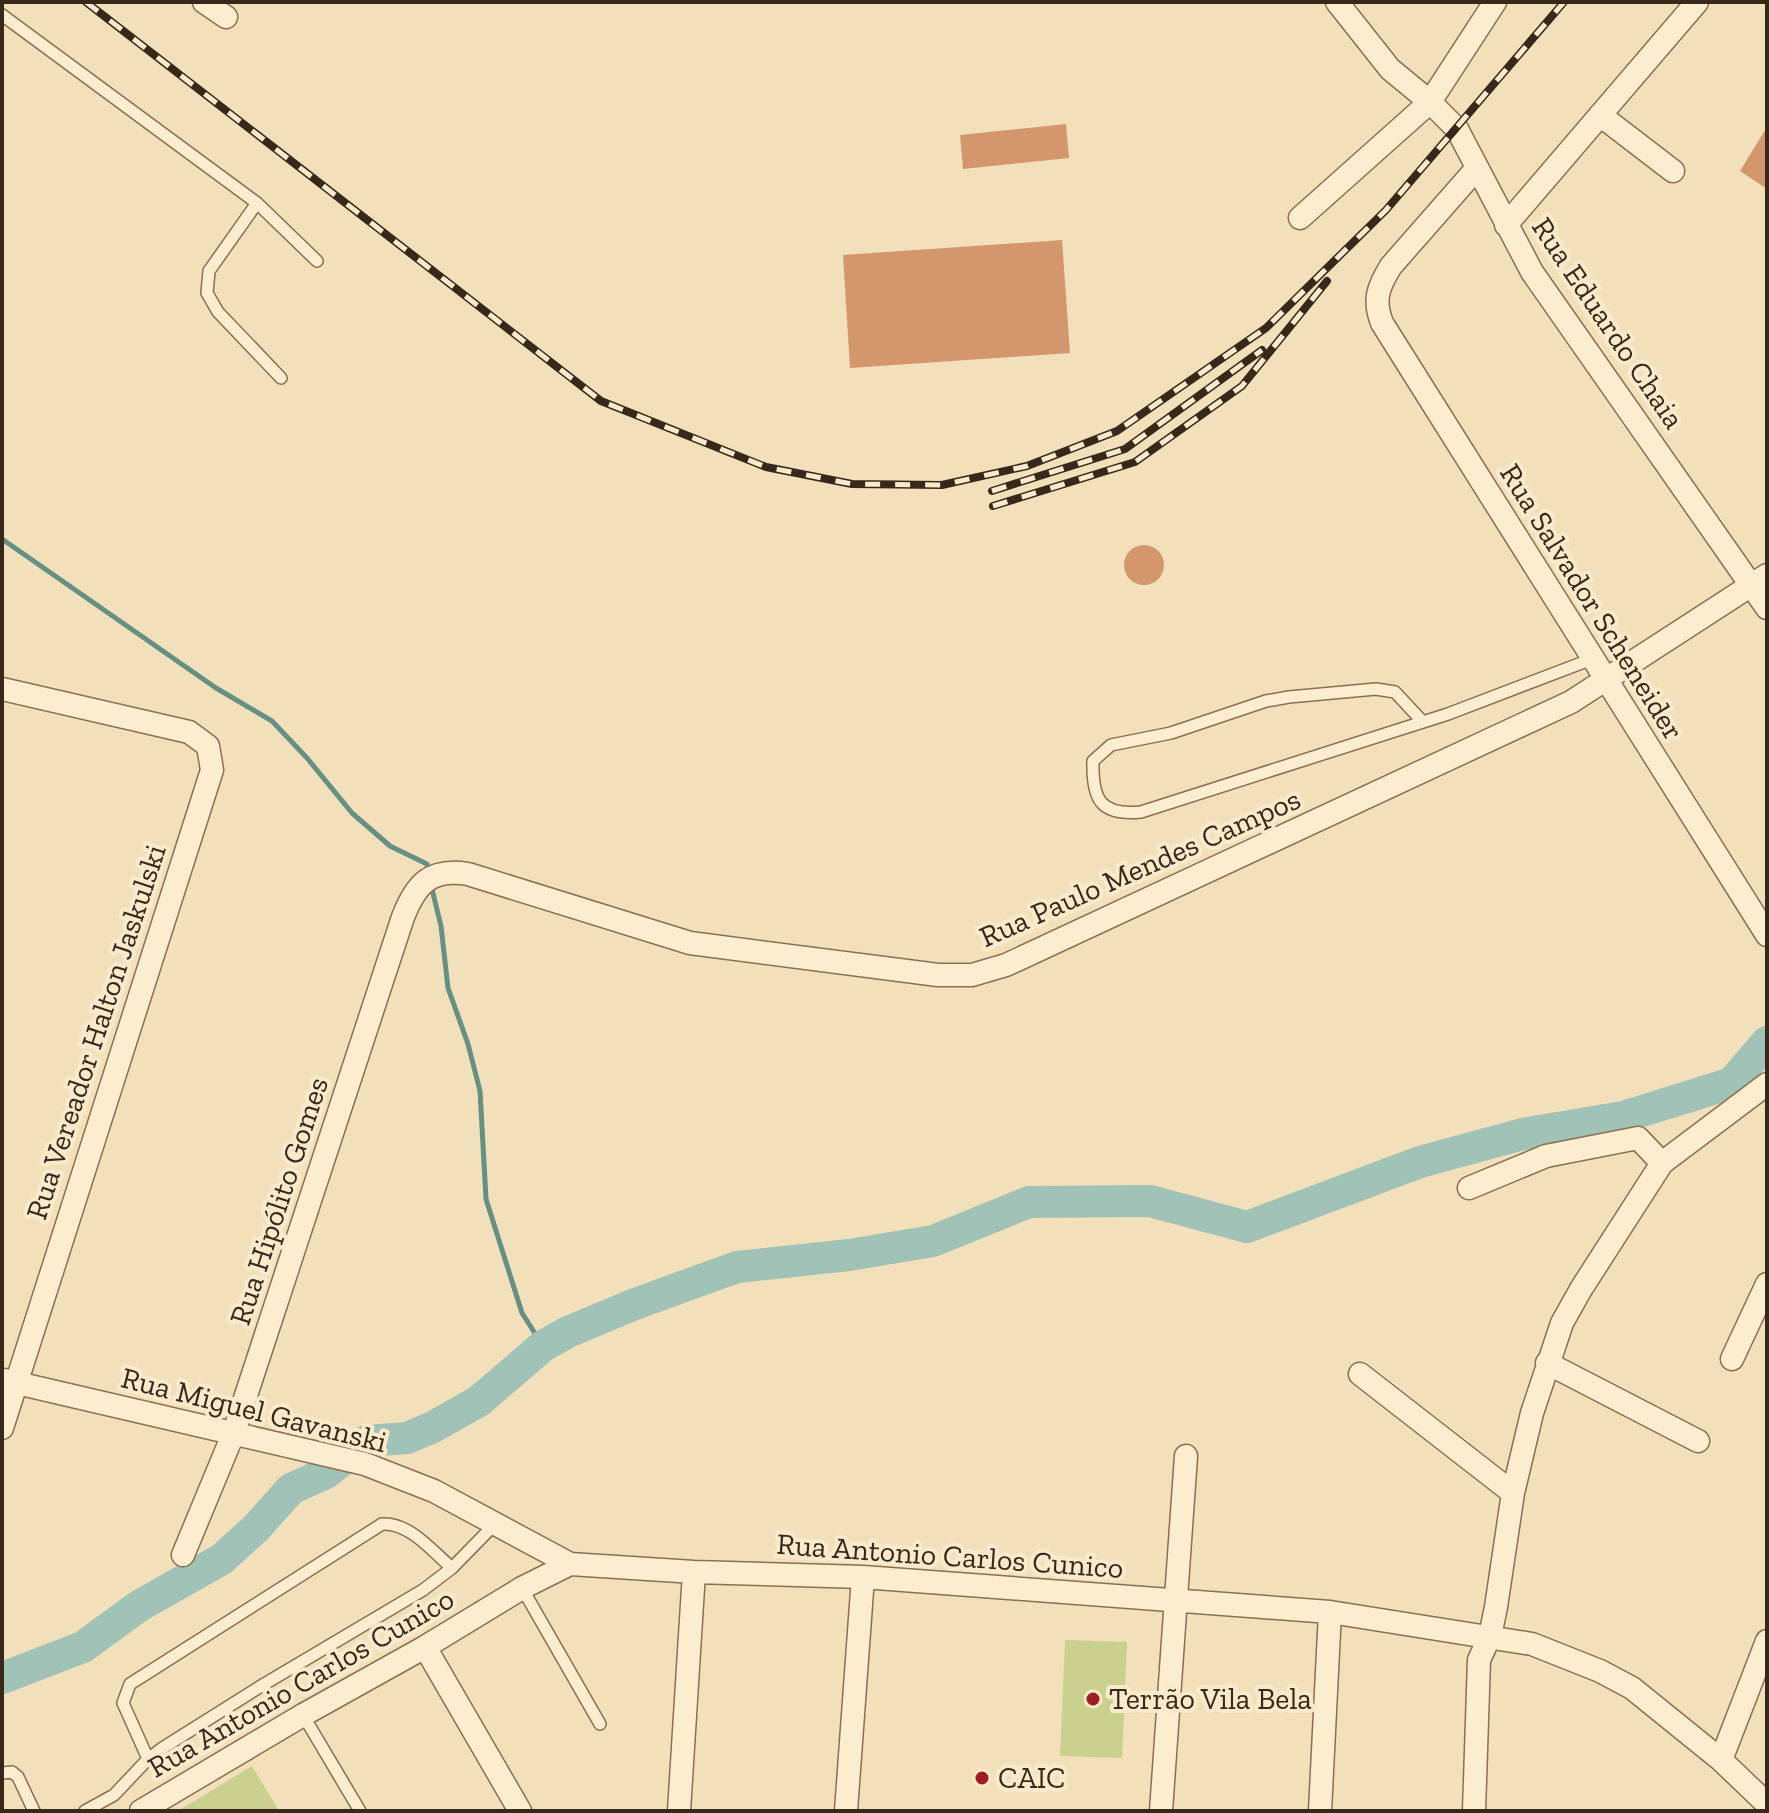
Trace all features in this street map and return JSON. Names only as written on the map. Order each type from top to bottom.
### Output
[{"type":"street","points":[[204,2],[226,17]]},
{"type":"street","name":"Rua Eduardo Chaia","points":[[1337,2],[1390,69],[1457,129],[1532,272],[1759,580],[1767,608]]},
{"type":"street","points":[[1300,218],[1430,102],[1495,2]]},
{"type":"street","points":[[1506,225],[1697,2]]},
{"type":"street","points":[[1600,115],[1673,171]]},
{"type":"street","name":"Rua Salvador Scheneider","points":[[1477,168],[1391,266],[1380,283],[1376,297],[1382,323],[1767,935]]},
{"type":"street","name":"Rua Paulo Mendes Campos","points":[[430,878],[451,871],[468,874],[690,943],[938,975],[972,975],[1006,965],[1571,702],[1759,580]]},
{"type":"street","name":"Rua Vereador Halton Jaskulski","points":[[2,689],[189,732],[208,746],[212,770],[9,1382],[2,1428]]},
{"type":"street","name":"Rua Hipólito Gomes","points":[[183,1555],[234,1432],[403,917],[411,897],[430,878]]},
{"type":"street","points":[[1474,1811],[1479,1660],[1490,1636],[1513,1493],[1547,1363],[1562,1323],[1662,1163],[1767,1084]]},
{"type":"street","points":[[1469,1188],[1546,1156],[1638,1138],[1662,1163]]},
{"type":"street","points":[[1732,1359],[1767,1284]]},
{"type":"street","points":[[1547,1363],[1698,1441]]},
{"type":"street","points":[[1360,1374],[1513,1493]]},
{"type":"street","name":"Rua Miguel Gavanski","points":[[9,1382],[365,1464],[434,1491],[570,1564]]},
{"type":"street","points":[[1161,1811],[1186,1456]]},
{"type":"street","name":"Rua Antonio Carlos Cunico","points":[[141,1811],[522,1588],[570,1564],[694,1572],[863,1577],[1330,1612],[1532,1644],[1600,1671],[1632,1688],[1721,1760],[1767,1804]]},
{"type":"street","points":[[679,1811],[694,1572]]},
{"type":"street","points":[[846,1811],[863,1577]]},
{"type":"street","points":[[1320,1811],[1330,1612]]},
{"type":"street","points":[[1721,1760],[1767,1641]]},
{"type":"street","points":[[425,1647],[520,1811]]},
{"type":"lane","points":[[2,15],[231,182],[317,261]]},
{"type":"lane","points":[[257,203],[209,271],[207,293],[218,312],[281,378]]},
{"type":"lane","points":[[1422,721],[1395,692],[1376,689],[1266,701],[1171,733],[1111,745],[1093,761],[1092,787],[1104,805],[1120,814],[1141,812],[1448,714],[1592,659]]},
{"type":"lane","points":[[148,1759],[123,1703],[130,1684],[382,1524],[394,1523],[404,1528],[452,1568]]},
{"type":"lane","points":[[85,1811],[114,1795],[148,1759],[261,1686],[423,1590],[452,1568],[496,1523]]},
{"type":"lane","points":[[522,1588],[600,1724]]},
{"type":"lane","points":[[303,1715],[360,1811]]},
{"type":"lane","points":[[2,1773],[12,1772],[18,1777],[34,1811]]},
{"type":"green space","name":"Terrão Vila Bela","points":[[1065,1640],[1127,1642],[1122,1758],[1060,1756]]},
{"type":"green space","points":[[252,1766],[279,1811],[178,1811]]},
{"type":"building","points":[[1066,124],[1069,158],[963,169],[960,135]]},
{"type":"building","points":[[1767,127],[1767,189],[1740,171]]},
{"type":"building","points":[[1062,240],[1070,353],[850,368],[843,255]]},
{"type":"building","points":[[1144,545],[1158,551],[1164,565],[1158,579],[1144,585],[1130,579],[1124,565],[1130,551]]},
{"type":"waterway","points":[[2,539],[216,688],[272,721],[352,813],[390,846],[427,864],[428,872]]},
{"type":"waterway","points":[[431,885],[441,926],[448,988],[468,1044],[480,1091],[486,1199],[522,1313],[543,1346]]},
{"type":"waterway","points":[[2,1678],[83,1647],[139,1606],[222,1559],[256,1528],[291,1489],[326,1473],[366,1441],[407,1438],[433,1427],[479,1401],[543,1346],[568,1332],[737,1267],[849,1255],[933,1241],[1029,1202],[1150,1201],[1247,1227],[1420,1162],[1523,1134],[1623,1117],[1732,1083],[1767,1042]]},
{"type":"railway","points":[[86,2],[601,401],[766,467],[852,484],[942,485],[1027,466],[1117,431],[1266,328],[1386,210],[1564,2]]},
{"type":"railway","points":[[993,506],[1135,462],[1242,386],[1327,281]]},
{"type":"railway","points":[[992,491],[1125,449],[1262,350]]},
{"type":"place","name":"Terrão Vila Bela","points":[[1093,1699]]},
{"type":"place","name":"CAIC","points":[[982,1778]]}]
